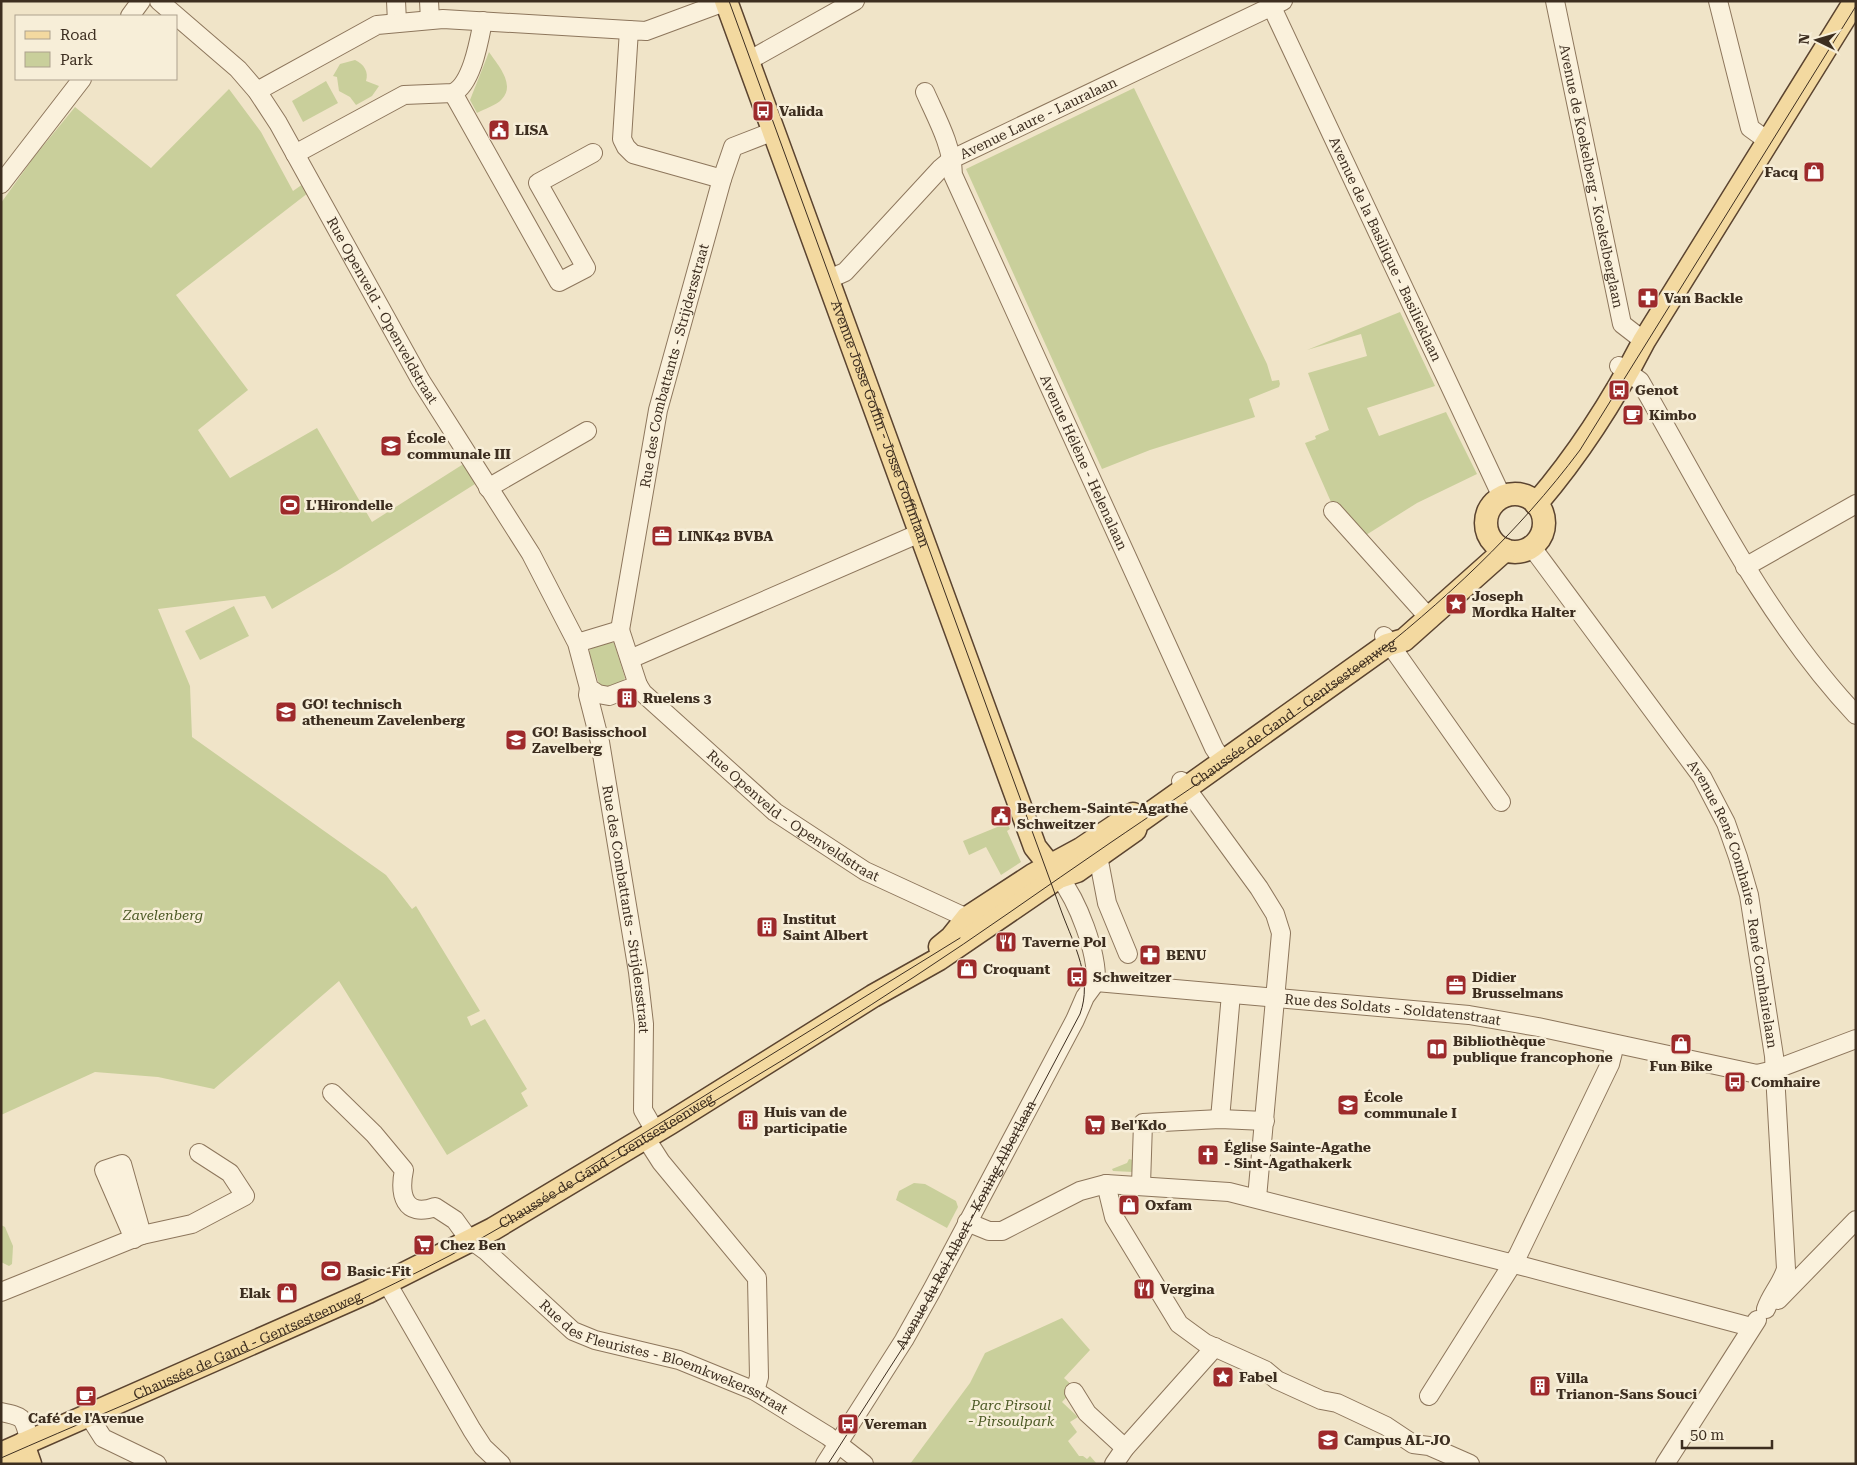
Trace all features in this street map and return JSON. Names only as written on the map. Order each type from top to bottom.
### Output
[{"type":"main road","name":"Avenue Josse Goffin - Josse Goffinlaan","points":[[726,1],[1035,847],[1055,871]]},
{"type":"main road","points":[[1532,500],[1579,450],[1623,369],[1644,341],[1855,1]]},
{"type":"main road","points":[[1512,494],[1532,500],[1542,514],[1543,528],[1538,540],[1531,546],[1518,551],[1500,547],[1488,534],[1486,522],[1492,504],[1502,497],[1512,494]]},
{"type":"main road","name":"Chaussée de Gand - Gentsesteenweg","points":[[17,1453],[88,1416],[387,1283],[471,1240],[650,1134],[873,996],[939,959],[1055,871],[1080,849],[1184,785],[1387,640],[1404,640],[1427,615],[1500,547]]},
{"type":"main road","name":"Chaussée de Gand - Gentsesteenweg","points":[[873,996],[880,988],[914,967],[951,938],[967,918],[1055,871],[1077,871],[1135,830],[1137,823],[1184,785]]},
{"type":"street","points":[[131,15],[141,1]]},
{"type":"street","name":"Rue Openveld - Openveldstraat","points":[[160,1],[176,15]]},
{"type":"street","points":[[396,1],[397,22]]},
{"type":"street","points":[[429,1],[430,20]]},
{"type":"street","points":[[257,91],[376,25],[430,20],[646,31],[726,1]]},
{"type":"street","points":[[748,61],[854,1]]},
{"type":"street","name":"Avenue de Koekelberg - Koekelberglaan","points":[[1555,1],[1622,324],[1644,341]]},
{"type":"street","points":[[1718,1],[1750,128],[1768,141]]},
{"type":"street","name":"Avenue Laure - Lauralaan","points":[[827,280],[845,272],[940,169],[952,159],[1274,3]]},
{"type":"street","name":"Avenue de la Basilique - Basilieklaan","points":[[1274,3],[1502,497]]},
{"type":"street","name":"Rue Openveld - Openveldstraat","points":[[178,17],[238,69],[257,91],[278,123],[335,229],[341,235],[371,288],[380,309],[398,341],[488,488],[531,554],[577,643]]},
{"type":"street","points":[[295,154],[404,95],[453,93],[459,90],[465,83],[478,47],[483,22]]},
{"type":"street","points":[[629,30],[622,139],[626,147],[633,154],[722,179]]},
{"type":"street","points":[[1,184],[81,80]]},
{"type":"street","name":"Avenue Hélène - Helenalaan","points":[[925,92],[952,159],[953,176],[1221,759]]},
{"type":"street","points":[[453,93],[559,282],[586,268],[538,183],[593,152]]},
{"type":"street","name":"Rue des Combattants - Strijdersstraat","points":[[620,630],[658,410],[722,179],[733,147],[774,132]]},
{"type":"street","points":[[1623,369],[1640,381],[1745,567],[1784,627],[1833,691],[1856,715]]},
{"type":"street","points":[[488,488],[586,431]]},
{"type":"street","points":[[1745,567],[1856,504]]},
{"type":"street","points":[[1333,511],[1427,615]]},
{"type":"street","points":[[630,659],[920,533]]},
{"type":"street","name":"Avenue René Comhaire - René Comhairelaan","points":[[1531,546],[1702,777],[1726,824],[1738,856],[1749,895],[1774,1070],[1794,1273],[1769,1300],[1766,1309],[1751,1327],[1665,1464]]},
{"type":"street","points":[[577,643],[620,630],[638,685],[608,696],[598,694],[589,688]]},
{"type":"street","points":[[1387,640],[1501,802]]},
{"type":"street","name":"Rue des Combattants - Strijdersstraat","points":[[577,643],[597,727],[638,972],[644,1024],[643,1110],[661,1162],[757,1278],[759,1377],[755,1391]]},
{"type":"street","name":"Rue Openveld - Openveldstraat","points":[[638,685],[643,694],[775,812],[865,871],[967,918]]},
{"type":"street","points":[[1184,785],[1263,894],[1279,922],[1281,933],[1258,1198]]},
{"type":"street","points":[[1098,856],[1107,903],[1128,954]]},
{"type":"street","points":[[1055,871],[1071,891],[1097,964],[1096,982]]},
{"type":"street","name":"Rue des Soldats - Soldatenstraat","points":[[1096,982],[1468,1015],[1538,1026],[1757,1074],[1774,1070],[1856,1039]]},
{"type":"street","name":"Avenue du Roi Albert - Koning Albertlaan","points":[[825,1464],[904,1340],[1080,1006],[1096,982]]},
{"type":"street","points":[[1220,1119],[1231,994]]},
{"type":"street","points":[[1429,1396],[1513,1264],[1610,1064],[1615,1044]]},
{"type":"street","name":"Rue des Fleuristes - Bloemkwekersstraat","points":[[332,1093],[374,1134],[404,1170],[400,1188],[404,1199],[411,1207],[420,1210],[435,1207],[455,1220],[471,1240],[573,1330],[595,1340],[687,1363],[755,1391],[838,1444],[864,1464]]},
{"type":"street","points":[[1141,1185],[1143,1124],[1220,1119],[1265,1121]]},
{"type":"street","points":[[1,1292],[138,1237],[192,1224],[245,1196],[230,1173],[199,1153]]},
{"type":"street","points":[[967,1222],[989,1231],[1002,1230],[1080,1191],[1106,1184],[1229,1192],[1751,1327]]},
{"type":"street","points":[[1106,1184],[1114,1217],[1179,1324],[1215,1347],[1265,1370],[1276,1380],[1321,1400],[1337,1402],[1386,1426],[1413,1444],[1429,1446],[1445,1459],[1470,1464]]},
{"type":"street","points":[[1794,1273],[1856,1220]]},
{"type":"street","points":[[387,1283],[472,1430],[483,1447],[501,1464]]},
{"type":"street","points":[[1114,1464],[1125,1448],[1215,1347]]},
{"type":"street","points":[[1074,1392],[1087,1414],[1125,1448]]},
{"type":"street","points":[[1,1412],[20,1416],[24,1419],[17,1453]]},
{"type":"street","points":[[88,1416],[103,1438],[157,1464]]},
{"type":"green space","points":[[489,52],[504,74],[507,87],[506,93],[500,101],[477,113],[470,100]]},
{"type":"green space","points":[[355,60],[365,69],[367,74],[366,81],[379,86],[372,96],[356,105],[350,97],[339,91],[337,77],[333,76],[340,64]]},
{"type":"green space","points":[[326,81],[338,103],[303,122],[292,101]]},
{"type":"green space","points":[[1134,88],[1267,364],[1272,381],[1279,380],[1280,384],[1279,387],[1249,399],[1255,417],[1150,450],[1102,469],[966,169]]},
{"type":"green space","name":"Zavelenberg","points":[[229,89],[261,132],[293,191],[303,184],[308,193],[176,295],[248,390],[198,430],[230,478],[317,428],[372,522],[465,463],[475,484],[337,571],[272,609],[265,596],[158,609],[190,686],[192,737],[386,875],[412,909],[416,906],[480,1011],[467,1017],[471,1026],[485,1019],[527,1089],[521,1093],[528,1106],[447,1155],[339,981],[214,1089],[158,1077],[95,1072],[1,1115],[1,203],[34,157],[75,107],[151,168]]},
{"type":"green space","points":[[1400,312],[1435,386],[1367,408],[1379,436],[1446,412],[1477,474],[1417,503],[1366,535],[1335,511],[1305,443],[1316,439],[1315,436],[1329,430],[1308,373],[1367,356],[1361,334],[1307,350]]},
{"type":"green space","points":[[234,606],[249,636],[200,660],[185,631]]},
{"type":"green space","points":[[609,642],[614,643],[625,678],[622,682],[604,689],[600,687],[589,652],[591,648]]},
{"type":"green space","points":[[1007,823],[1010,829],[1007,831],[1021,862],[1001,875],[986,847],[969,855],[963,841]]},
{"type":"green space","points":[[1129,1159],[1133,1160],[1135,1167],[1133,1172],[1113,1171],[1112,1169],[1127,1163]]},
{"type":"green space","points":[[914,1183],[925,1184],[956,1201],[958,1207],[947,1228],[896,1200],[899,1191]]},
{"type":"green space","points":[[1,1225],[5,1227],[13,1246],[12,1264],[9,1266],[1,1262]]},
{"type":"green space","name":"Parc Pirsoul - Pirsoulpark","points":[[1062,1318],[1090,1350],[1064,1378],[1075,1388],[1062,1402],[1078,1417],[1070,1422],[1077,1432],[1068,1441],[1079,1456],[1087,1459],[1090,1456],[1097,1464],[910,1464],[970,1383],[985,1353]]},
{"type":"tram line","points":[[729,1],[1076,950],[1083,975],[1084,988],[1080,1014],[907,1341],[828,1464]]},
{"type":"tram line","points":[[1,1458],[340,1310],[451,1255],[509,1222],[741,1085],[914,977],[1237,756],[1362,666],[1421,617],[1478,565],[1531,510],[1580,450],[1856,6]]},
{"type":"tram line","points":[[586,1169],[960,938]]},
{"type":"place","name":"Valida","points":[[763,111]]},
{"type":"place","name":"LISA","points":[[499,130]]},
{"type":"place","name":"Facq","points":[[1814,172]]},
{"type":"place","name":"Van Backle","points":[[1648,298]]},
{"type":"place","name":"Genot","points":[[1619,390]]},
{"type":"place","name":"Kimbo","points":[[1633,415]]},
{"type":"place","name":"École communale III","points":[[391,446]]},
{"type":"place","name":"L'Hirondelle","points":[[290,505]]},
{"type":"place","name":"LINK42 BVBA","points":[[662,536]]},
{"type":"place","name":"Joseph Mordka Halter","points":[[1456,604]]},
{"type":"place","name":"Ruelens 3","points":[[627,698]]},
{"type":"place","name":"GO! technisch atheneum Zavelenberg","points":[[286,712]]},
{"type":"place","name":"GO! Basisschool Zavelberg","points":[[516,740]]},
{"type":"place","name":"Berchem-Sainte-Agathe Schweitzer","points":[[1001,816]]},
{"type":"place","name":"Institut Saint Albert","points":[[767,927]]},
{"type":"place","name":"Taverne Pol","points":[[1006,942]]},
{"type":"place","name":"BENU","points":[[1150,955]]},
{"type":"place","name":"Croquant","points":[[967,969]]},
{"type":"place","name":"Schweitzer","points":[[1077,977]]},
{"type":"place","name":"Didier Brusselmans","points":[[1456,985]]},
{"type":"place","name":"Fun Bike","points":[[1681,1044]]},
{"type":"place","name":"Bibliothèque publique francophone","points":[[1437,1049]]},
{"type":"place","name":"Comhaire","points":[[1735,1082]]},
{"type":"place","name":"École communale I","points":[[1348,1105]]},
{"type":"place","name":"Huis van de participatie","points":[[748,1120]]},
{"type":"place","name":"Bel'Kdo","points":[[1095,1125]]},
{"type":"place","name":"Église Sainte-Agathe - Sint-Agathakerk","points":[[1208,1155]]},
{"type":"place","name":"Oxfam","points":[[1129,1205]]},
{"type":"place","name":"Chez Ben","points":[[424,1245]]},
{"type":"place","name":"Basic-Fit","points":[[331,1271]]},
{"type":"place","name":"Vergina","points":[[1144,1289]]},
{"type":"place","name":"Elak","points":[[287,1293]]},
{"type":"place","name":"Fabel","points":[[1223,1377]]},
{"type":"place","name":"Villa Trianon-Sans Souci","points":[[1540,1386]]},
{"type":"place","name":"Café de l'Avenue","points":[[86,1396]]},
{"type":"place","name":"Vereman","points":[[848,1424]]},
{"type":"place","name":"Campus AL-JO","points":[[1328,1440]]}]
